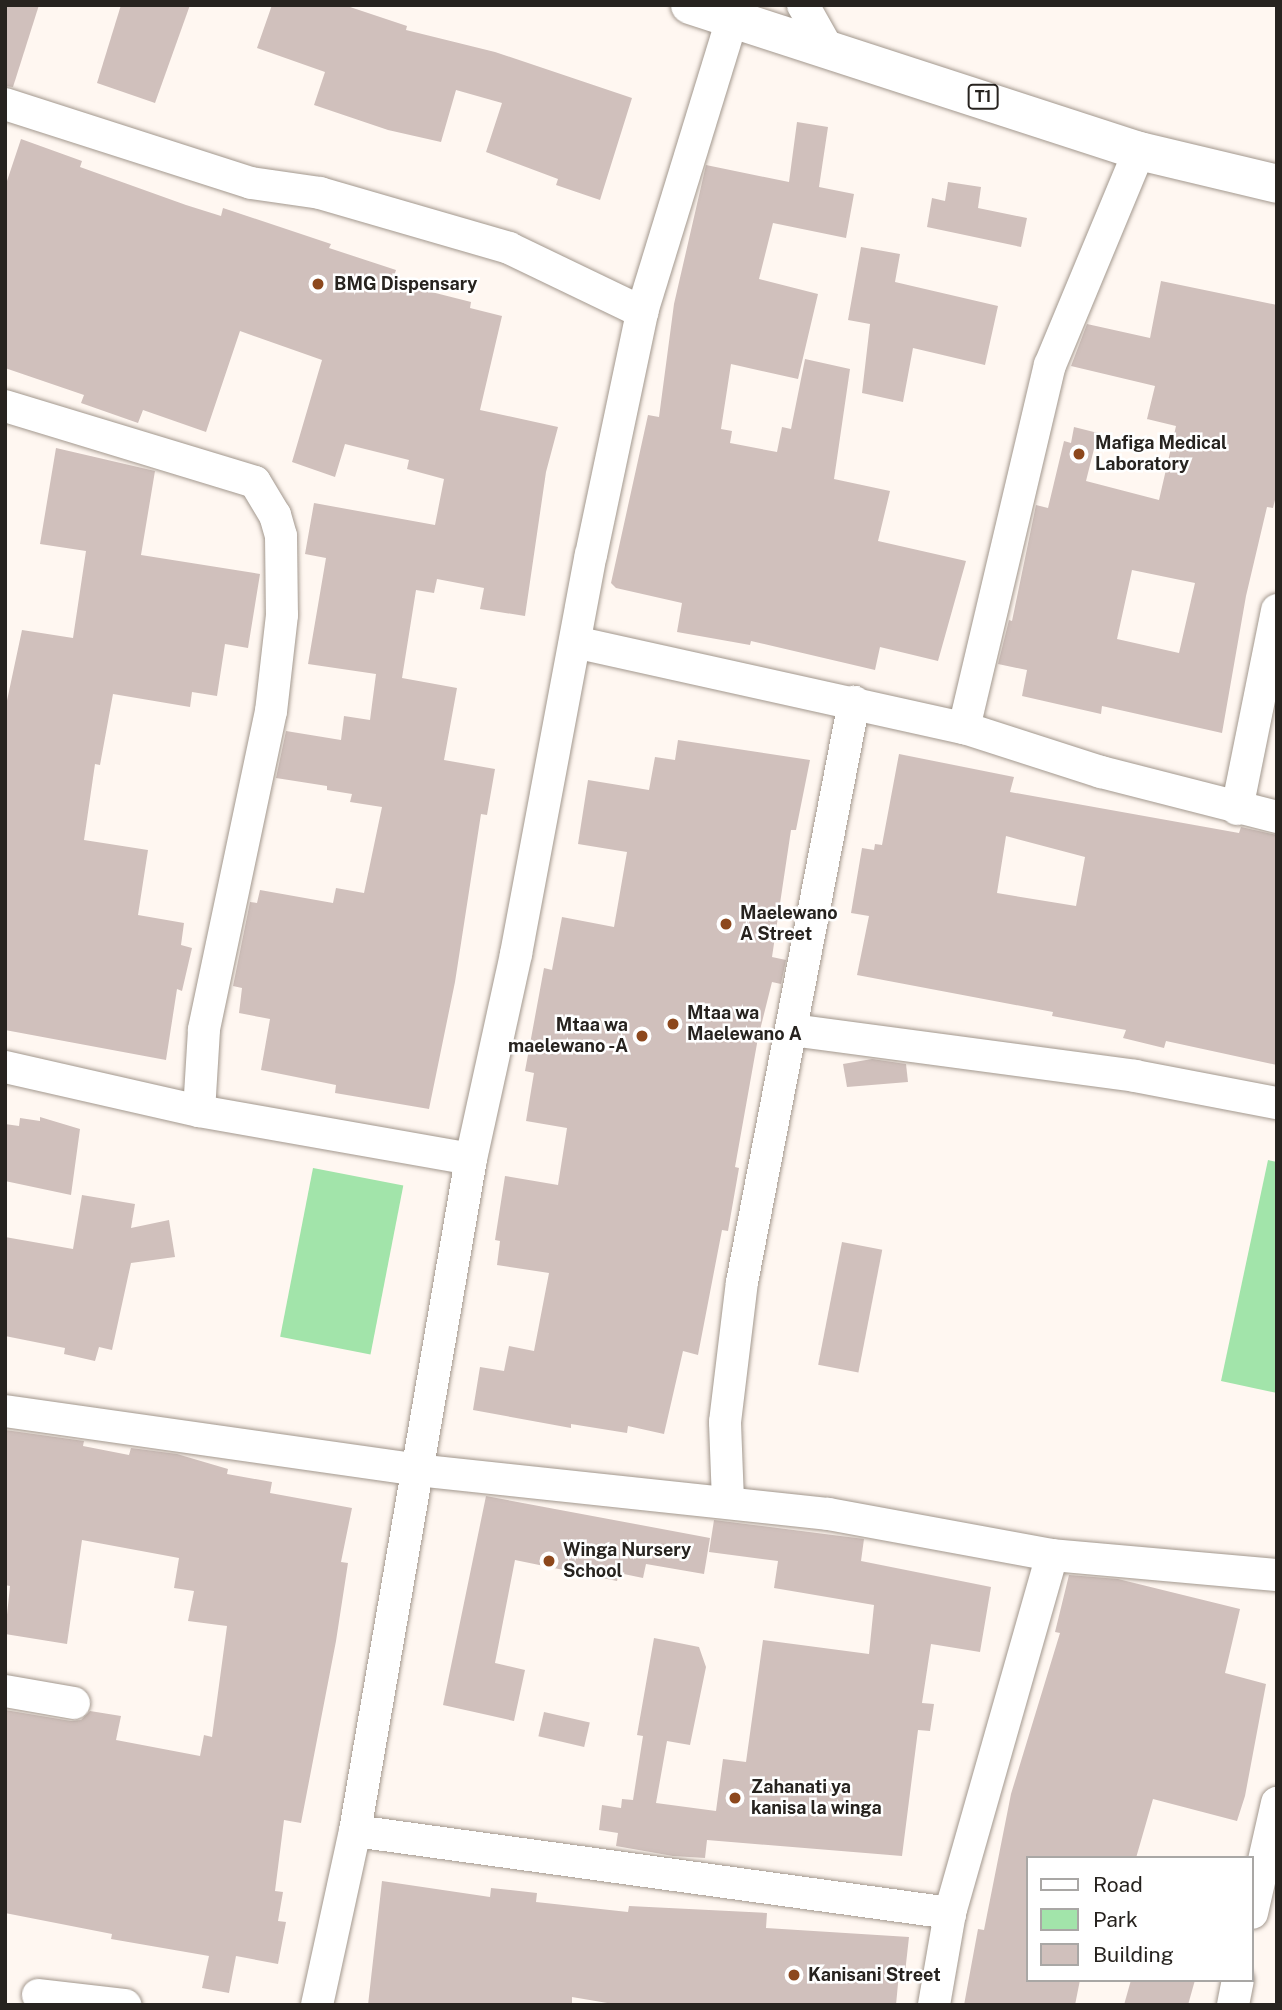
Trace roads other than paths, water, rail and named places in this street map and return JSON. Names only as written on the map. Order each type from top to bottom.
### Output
[{"type":"highway","name":"T1","points":[[690,5],[732,20],[826,46],[1139,151],[1277,184]]},
{"type":"street","points":[[803,5],[826,46]]},
{"type":"street","points":[[317,2005],[355,1830],[471,1159],[516,954],[575,642],[642,312],[732,20]]},
{"type":"street","points":[[5,104],[251,183],[320,193],[509,248],[642,312]]},
{"type":"street","points":[[964,728],[1050,365],[1139,151]]},
{"type":"street","points":[[5,406],[255,482],[275,514],[281,536],[282,615],[271,711],[204,1030],[199,1111]]},
{"type":"street","points":[[1237,809],[1277,610]]},
{"type":"street","points":[[575,642],[964,728],[1101,772],[1237,809],[1277,817]]},
{"type":"street","points":[[729,1501],[725,1422],[730,1365],[854,702]]},
{"type":"street","points":[[792,1030],[1135,1076],[1277,1103]]},
{"type":"street","points":[[5,1067],[199,1111],[471,1159]]},
{"type":"street","points":[[5,1411],[418,1470],[662,1500],[729,1501],[828,1514],[1052,1556],[1277,1574]]},
{"type":"street","points":[[934,2005],[950,1913],[1052,1556]]},
{"type":"street","points":[[5,1691],[74,1703]]},
{"type":"street","points":[[1254,1904],[1277,1803]]},
{"type":"street","points":[[355,1830],[950,1913]]},
{"type":"street","points":[[1233,2005],[1238,1982]]},
{"type":"street","points":[[38,1995],[125,2005]]},
{"type":"place","name":"BMG Dispensary","points":[[318,284]]},
{"type":"place","name":"Mafiga Medical Laboratory","points":[[1079,454]]},
{"type":"place","name":"Maelewano A Street","points":[[726,924]]},
{"type":"place","name":"Mtaa wa Maelewano A","points":[[673,1024]]},
{"type":"place","name":"Mtaa wa maelewano -A","points":[[642,1036]]},
{"type":"place","name":"Winga Nursery School","points":[[549,1561]]},
{"type":"place","name":"Zahanati ya kanisa la winga","points":[[735,1798]]},
{"type":"place","name":"Kanisani Street","points":[[794,1975]]}]
